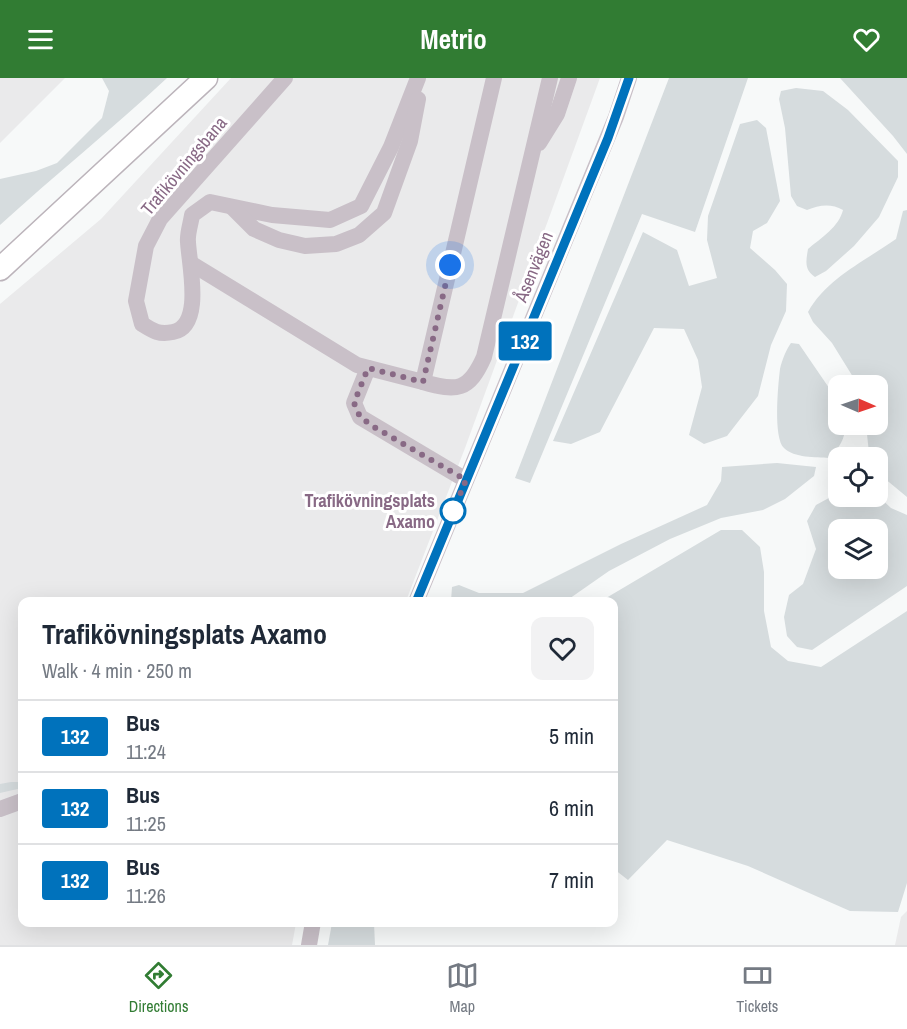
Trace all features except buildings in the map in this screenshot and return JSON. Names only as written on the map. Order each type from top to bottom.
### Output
[{"type":"highway","points":[[0,256],[195,78]]},
{"type":"highway","points":[[0,269],[206,78]]},
{"type":"street","name":"Trafikövningsbana","points":[[285,78],[160,219],[155,228],[146,246],[136,301],[142,324],[157,334],[175,332],[183,327],[192,309],[192,264],[187,240],[192,215],[210,202],[272,215],[330,220],[362,206],[391,147],[420,78]]},
{"type":"street","name":"Trafikövningsbana","points":[[232,207],[254,229],[279,240],[305,246],[336,244],[358,236],[384,213],[410,141],[420,78]]},
{"type":"street","points":[[423,382],[494,78]]},
{"type":"street","points":[[192,264],[357,365],[443,388],[462,386],[476,376],[484,357],[550,78]]},
{"type":"street","points":[[532,154],[557,114],[569,78]]},
{"type":"street","name":"Åsenvägen","points":[[418,597],[616,117],[629,78]]},
{"type":"street","points":[[368,368],[354,403],[360,417],[466,480]]},
{"type":"street","points":[[0,809],[18,802]]},
{"type":"street","points":[[309,945],[312,927]]},
{"type":"shaded area","points":[[0,78],[65,78],[0,143]]},
{"type":"shaded area","points":[[102,78],[167,78],[0,225],[0,179],[36,171],[57,163],[102,118],[109,91]]},
{"type":"shaded area","points":[[231,78],[600,78],[465,448],[408,597],[18,597],[18,927],[295,927],[292,945],[0,945],[0,304],[101,219]]},
{"type":"shaded area","points":[[669,78],[748,78],[695,232],[642,214],[530,483],[515,478]]},
{"type":"shaded area","points":[[840,78],[907,78],[907,154],[893,136]]},
{"type":"shaded area","points":[[796,88],[823,91],[848,110],[898,161],[898,177],[879,217],[854,246],[826,271],[815,277],[807,268],[808,249],[834,227],[843,210],[834,206],[825,206],[807,210],[797,206],[791,196],[785,128],[779,99],[781,91]]},
{"type":"shaded area","points":[[757,120],[766,128],[780,201],[767,223],[753,231],[750,248],[787,284],[786,311],[771,345],[758,396],[727,436],[704,444],[689,435],[702,387],[698,360],[684,329],[654,328],[600,432],[571,444],[553,441],[643,232],[677,250],[689,286],[717,278],[707,240],[708,216],[740,124]]},
{"type":"shaded area","points":[[907,210],[907,497],[888,481],[888,447],[868,447],[867,435],[888,435],[888,375],[852,375],[832,343],[813,322],[808,312],[825,289],[896,239],[903,211]]},
{"type":"shaded area","points":[[791,343],[799,344],[828,386],[828,435],[844,435],[838,447],[828,447],[828,458],[793,454],[784,448],[781,442],[777,423],[777,398],[780,369]]},
{"type":"shaded area","points":[[777,463],[816,467],[814,476],[785,499],[763,510],[721,518],[670,539],[609,571],[572,597],[451,597],[452,587],[459,585],[479,593],[523,593],[621,544],[707,505],[721,481],[722,467]]},
{"type":"shaded area","points":[[828,498],[828,507],[888,505],[907,515],[907,586],[812,650],[797,647],[787,636],[784,617],[789,595],[803,584],[816,549],[807,521],[816,505]]},
{"type":"shaded area","points":[[721,530],[742,530],[760,547],[764,572],[764,611],[771,647],[788,661],[821,667],[907,611],[907,883],[898,912],[850,911],[748,866],[667,840],[628,880],[618,872],[618,597],[608,597]]},
{"type":"shaded area","points":[[18,782],[18,789],[0,793],[0,784]]},
{"type":"shaded area","points":[[907,911],[907,945],[895,945],[901,917]]},
{"type":"shaded area","points":[[331,927],[374,927],[375,945],[328,945]]},
{"type":"bus line","name":"132","points":[[418,597],[608,138],[629,78]]},
{"type":"place","name":"Trafikövningsplats Axamo","points":[[453,511]]},
{"type":"route","points":[[450,265],[423,382],[368,368],[354,403],[360,417],[374,427],[466,480],[453,511]]}]
